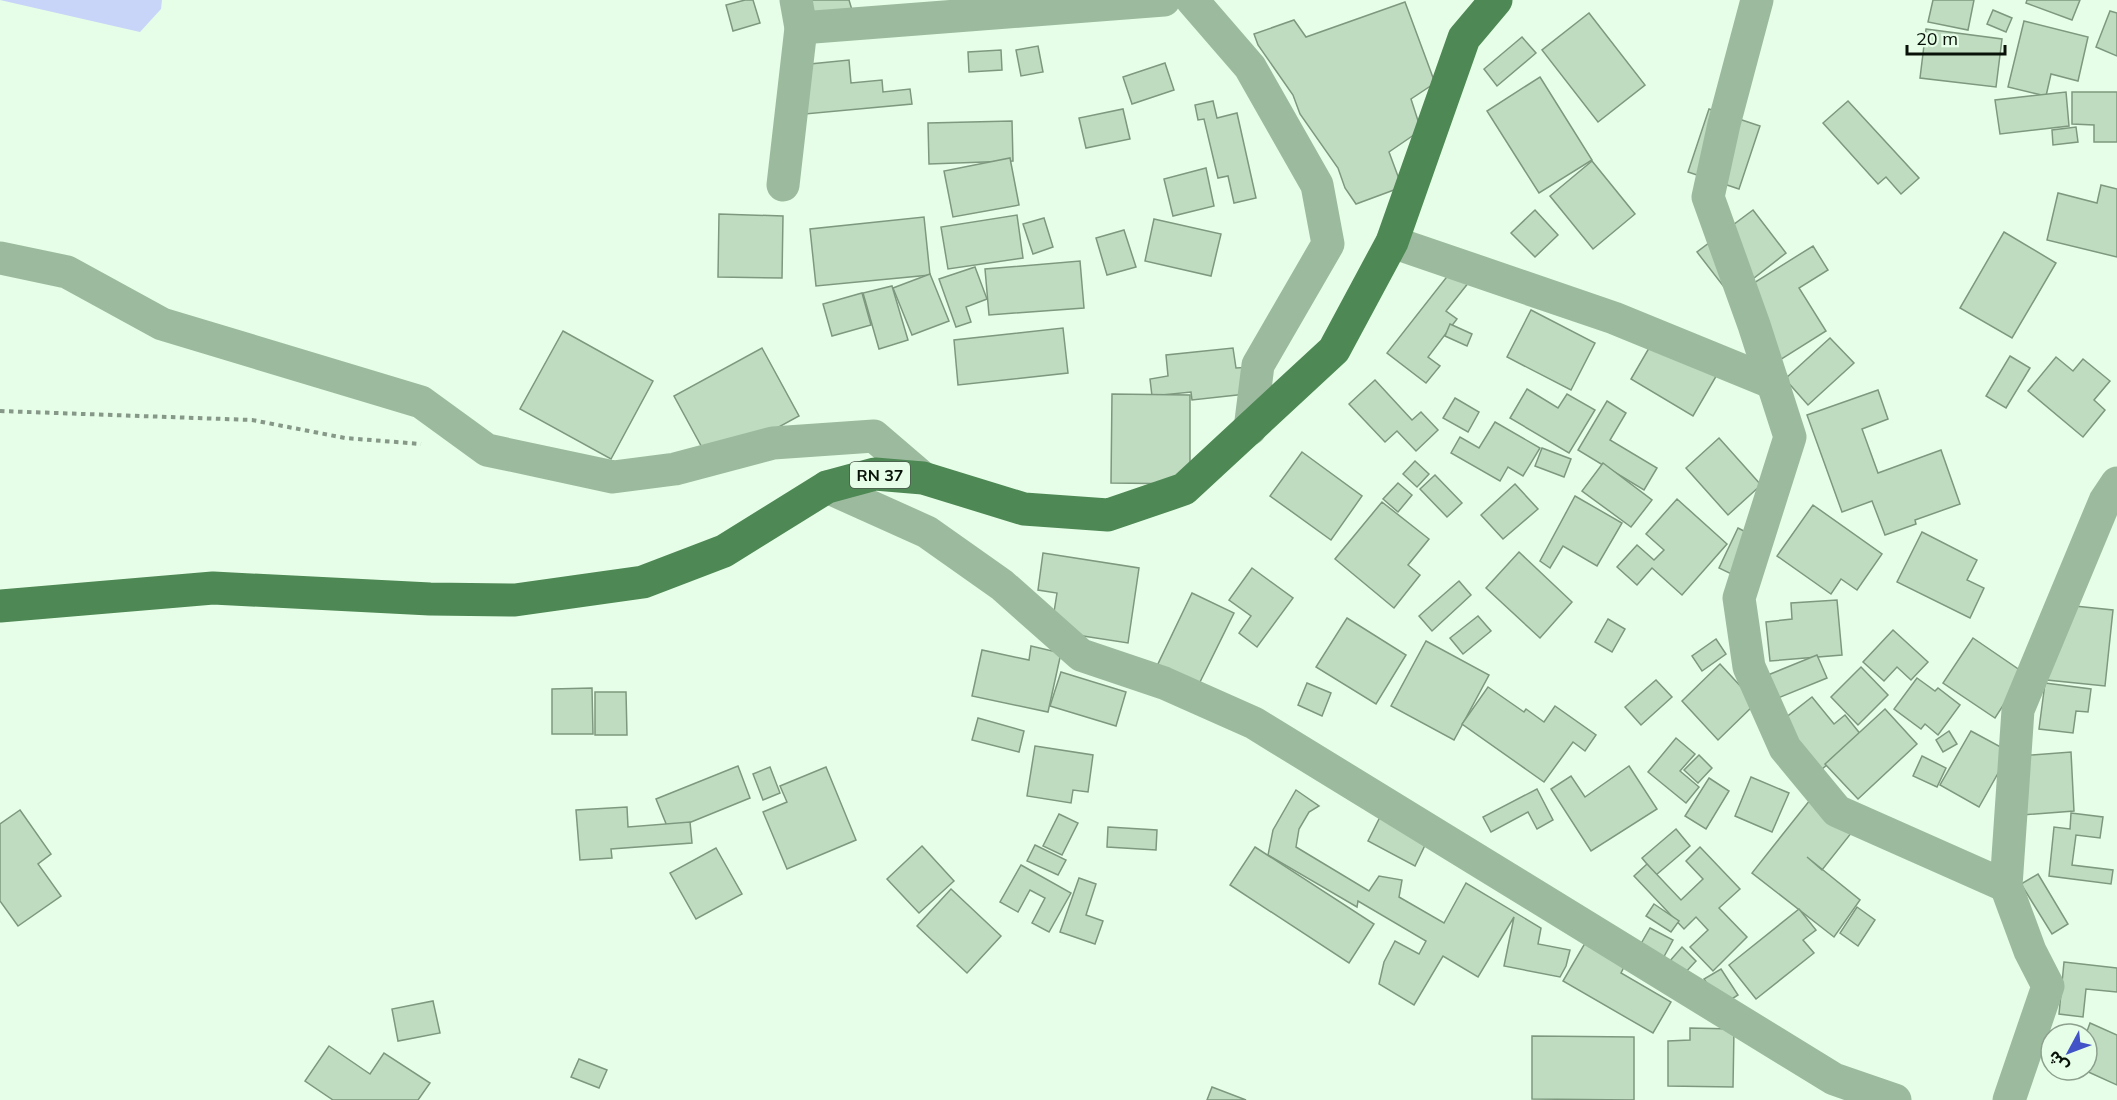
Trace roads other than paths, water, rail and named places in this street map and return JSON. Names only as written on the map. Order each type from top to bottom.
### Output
[{"type":"main road","name":"RN 37","points":[[0,606],[213,588],[514,600],[643,582],[724,551],[827,487],[875,474],[923,478],[1024,509],[1108,515],[1184,489],[1334,350],[1392,242],[1464,38],[1496,0]]},
{"type":"street","points":[[783,185],[798,14],[1164,0]]},
{"type":"street","points":[[1192,0],[1250,68],[1317,185],[1328,244],[1258,365],[1250,429]]},
{"type":"street","points":[[1757,0],[1724,124],[1708,197],[1754,325],[1790,436],[1739,598],[1749,667],[1785,748],[1837,811],[2006,886]]},
{"type":"street","points":[[1392,242],[1614,318],[1773,384]]},
{"type":"street","points":[[0,258],[67,272],[162,324],[421,402],[487,450],[613,477],[675,470],[772,443],[874,436],[923,478]]},
{"type":"street","points":[[2009,1100],[2048,986],[2030,951],[2006,886],[2018,710],[2105,501],[2117,483]]},
{"type":"street","points":[[827,487],[927,532],[1002,585],[1081,655],[1164,683],[1254,723],[1834,1089],[1895,1100]]}]
